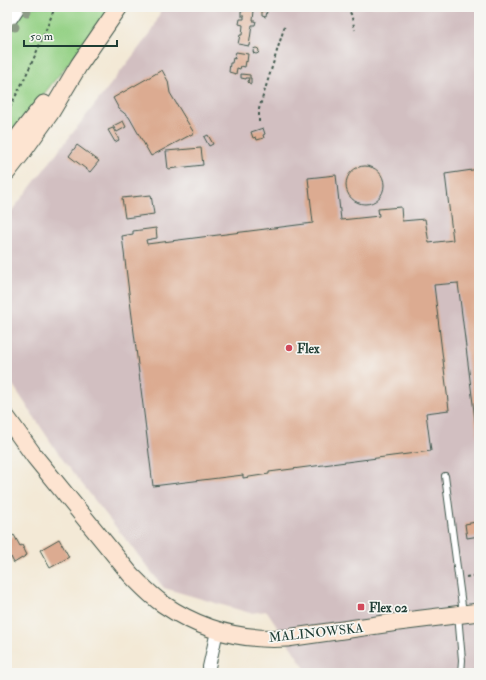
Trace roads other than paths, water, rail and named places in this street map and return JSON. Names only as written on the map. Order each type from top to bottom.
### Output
[{"type":"street","points":[[7,25],[19,7]]},
{"type":"street","points":[[7,172],[51,112],[79,65],[119,7]]},
{"type":"street","points":[[7,152],[32,118],[79,65]]},
{"type":"street","name":"MALINOWSKA","points":[[7,418],[40,463],[131,575],[162,604],[202,626],[229,634],[252,638],[274,639],[467,614]]},
{"type":"street","points":[[210,673],[209,667],[217,630]]},
{"type":"lane","points":[[445,476],[467,614],[462,673]]},
{"type":"place","name":"Flex","points":[[289,348]]},
{"type":"place","name":"Flex 02","points":[[361,607]]}]
